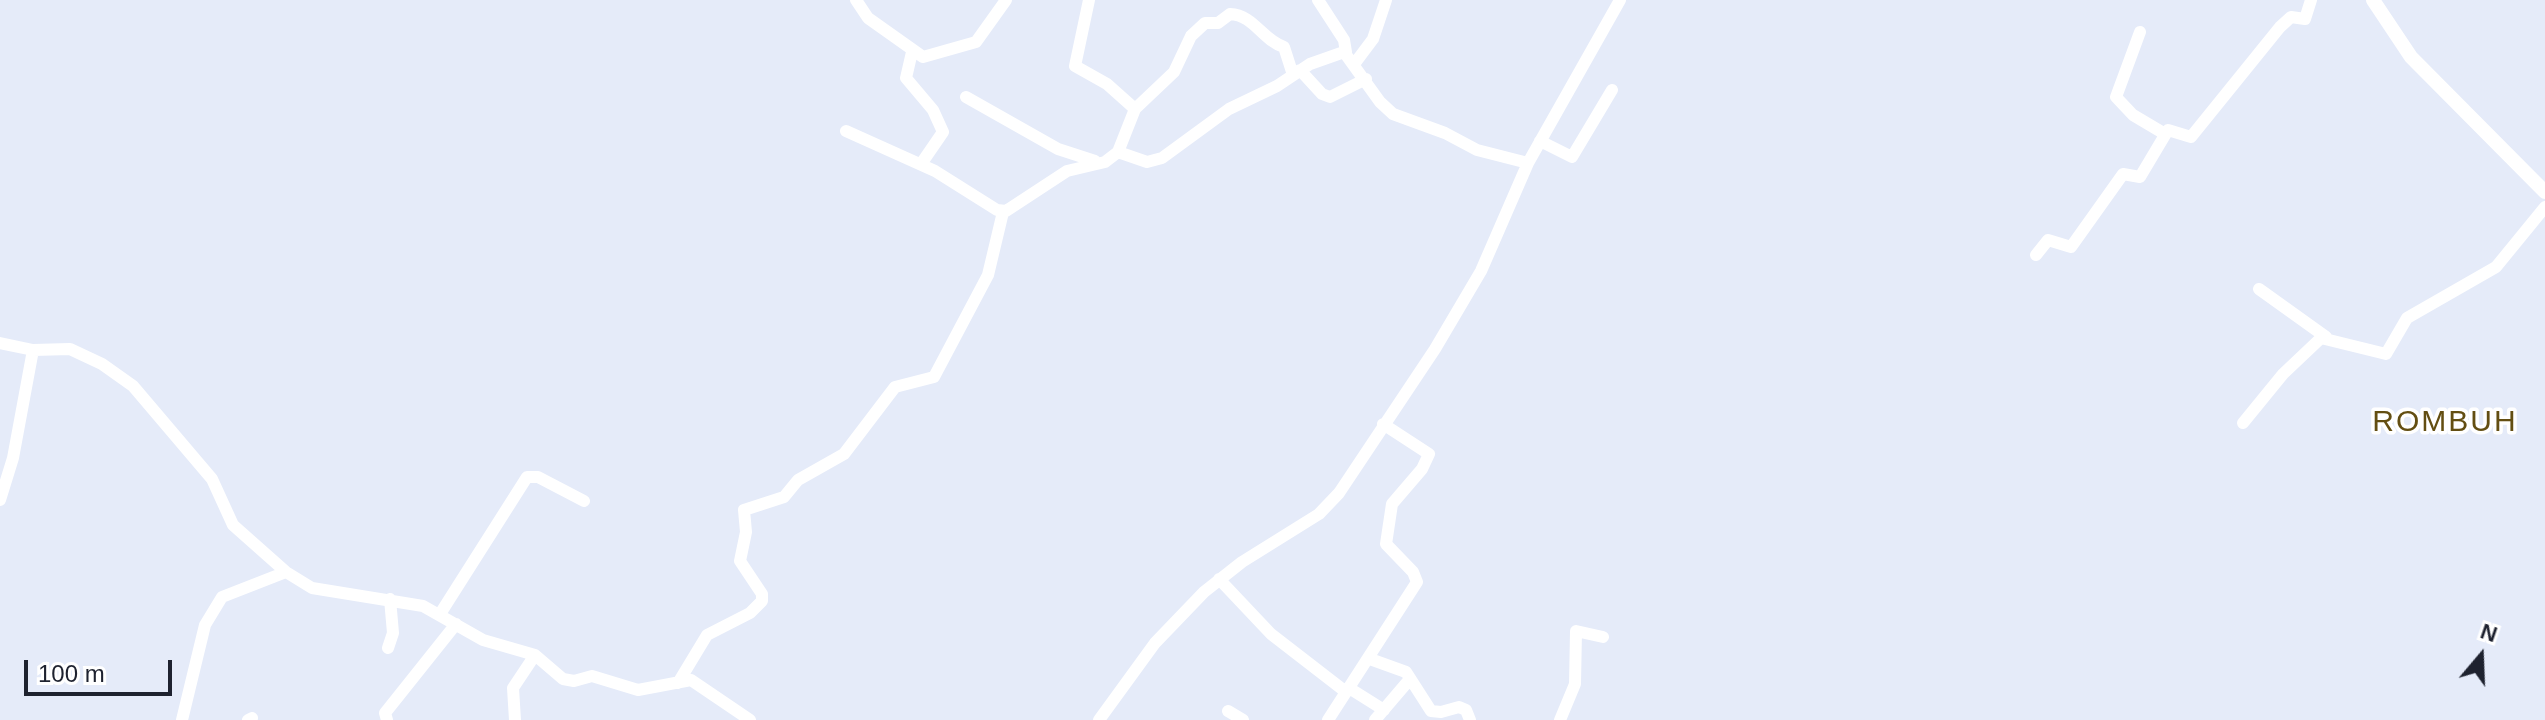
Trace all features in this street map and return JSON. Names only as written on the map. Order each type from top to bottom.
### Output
[{"type":"street","points":[[856,0],[868,18],[912,52],[927,57],[976,42],[1006,0]]},
{"type":"street","points":[[1089,0],[1075,66],[1107,84],[1135,109]]},
{"type":"street","points":[[1318,0],[1344,40],[1350,58],[1380,102],[1393,114],[1445,133],[1485,153],[1528,163]]},
{"type":"street","points":[[1350,58],[1373,39],[1386,0]]},
{"type":"street","points":[[1099,720],[1155,643],[1219,579],[1327,507],[1435,349],[1481,271],[1528,163],[1620,0]]},
{"type":"street","points":[[2036,255],[2048,240],[2071,247],[2123,174],[2140,177],[2146,172],[2165,134],[2172,129],[2191,137],[2280,27],[2291,17],[2305,19],[2311,0]]},
{"type":"street","points":[[2373,0],[2411,57],[2545,192]]},
{"type":"street","points":[[678,683],[707,635],[750,613],[762,601],[762,594],[740,561],[746,532],[744,510],[784,497],[798,480],[844,454],[895,387],[934,377],[988,275],[1003,212],[1067,171],[1101,163],[1118,152],[1135,109],[1174,72],[1193,33],[1205,23],[1218,23],[1230,14],[1249,20],[1270,43],[1284,47],[1296,73],[1322,94],[1330,97],[1366,79]]},
{"type":"street","points":[[2140,32],[2116,97],[2133,115],[2165,134]]},
{"type":"street","points":[[912,52],[906,78],[933,110],[943,132],[921,164]]},
{"type":"street","points":[[1118,152],[1147,162],[1162,158],[1229,109],[1296,73],[1338,52],[1350,58]]},
{"type":"street","points":[[1540,141],[1572,157],[1612,90]]},
{"type":"street","points":[[966,97],[1058,149],[1101,163]]},
{"type":"street","points":[[846,131],[921,164],[1003,212]]},
{"type":"street","points":[[2259,289],[2326,337],[2386,354],[2407,318],[2496,267],[2545,207]]},
{"type":"street","points":[[2243,423],[2283,374],[2326,337]]},
{"type":"street","points":[[0,343],[33,350],[70,349],[102,364],[133,386],[212,479],[233,525],[286,572],[324,592],[390,599],[440,614],[483,640],[535,655],[555,674],[569,681],[592,676],[638,690],[695,682],[750,720]]},
{"type":"street","points":[[0,500],[13,458],[33,350]]},
{"type":"street","points":[[1328,720],[1417,582],[1413,572],[1386,544],[1392,504],[1422,469],[1429,454],[1383,424]]},
{"type":"street","points":[[440,614],[527,477],[538,477],[584,501]]},
{"type":"street","points":[[182,720],[205,625],[222,597],[286,572]]},
{"type":"street","points":[[1219,579],[1271,634],[1380,715],[1410,679]]},
{"type":"street","points":[[388,648],[393,633],[390,599]]},
{"type":"street","points":[[387,720],[385,713],[456,624]]},
{"type":"street","points":[[1560,720],[1575,684],[1576,631],[1603,637]]},
{"type":"street","points":[[515,720],[513,688],[535,655]]},
{"type":"street","points":[[1370,659],[1402,670],[1431,711],[1441,712],[1459,707],[1466,710],[1470,720]]},
{"type":"street","points":[[1228,711],[1243,720]]},
{"type":"district","name":"ROMBUH","points":[[2445,423]]}]
